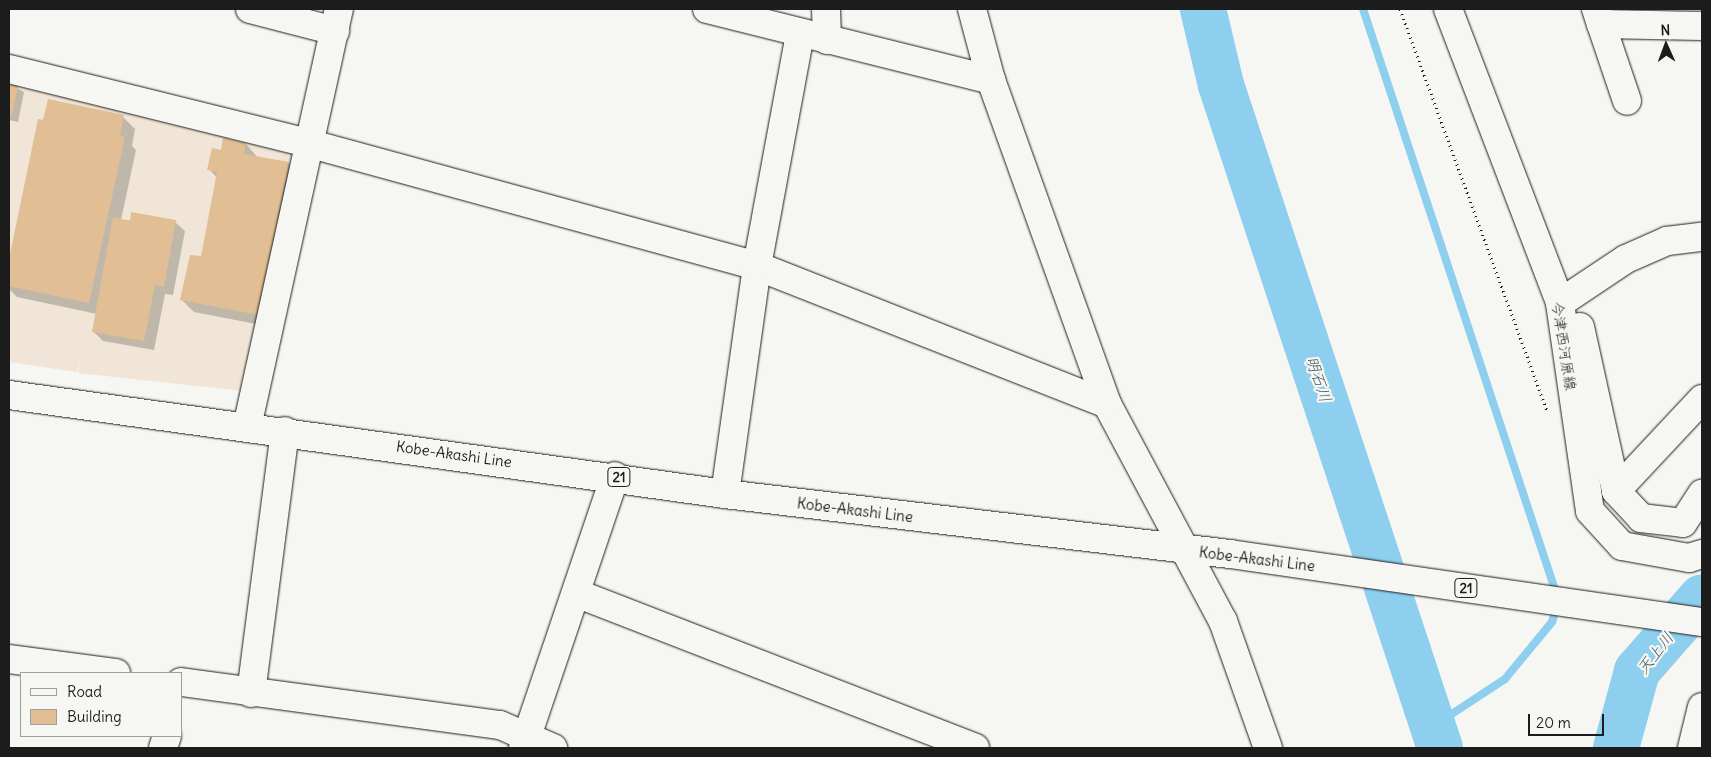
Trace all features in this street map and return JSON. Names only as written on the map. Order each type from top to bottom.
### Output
[{"type":"street","points":[[247,427],[337,20],[250,9]]},
{"type":"street","points":[[707,9],[800,34],[991,80]]},
{"type":"street","points":[[826,9],[827,40]]},
{"type":"street","points":[[972,9],[991,80],[1107,404],[1223,621],[1268,748]]},
{"type":"street","name":"今津西河原線","points":[[1448,9],[1567,299],[1590,511],[1622,546],[1689,558],[1702,554]]},
{"type":"street","points":[[1627,101],[1598,17],[1702,26]]},
{"type":"street","points":[[725,494],[757,266],[800,34]]},
{"type":"street","points":[[9,69],[311,144],[757,266],[1107,404]]},
{"type":"street","points":[[1702,237],[1667,241],[1651,248],[1567,299],[1616,490],[1642,518],[1683,522],[1702,494]]},
{"type":"street","name":"Kobe-Akashi Line","points":[[9,395],[615,476],[725,494],[1230,554],[1702,622]]},
{"type":"street","points":[[1616,490],[1702,399]]},
{"type":"street","points":[[251,693],[285,432]]},
{"type":"street","points":[[524,743],[615,476]]},
{"type":"street","points":[[576,593],[975,748]]},
{"type":"street","points":[[9,659],[108,672]]},
{"type":"street","points":[[182,682],[251,693],[500,725],[524,743],[552,748]]},
{"type":"street","points":[[1692,748],[1702,707]]},
{"type":"path","points":[[1400,9],[1550,416]]},
{"type":"shaded area","points":[[9,82],[288,149],[296,161],[243,391],[78,373],[80,359],[77,372],[9,362]]},
{"type":"building","points":[[9,83],[18,85],[12,116],[9,115]]},
{"type":"building","points":[[48,99],[124,115],[120,136],[125,137],[89,303],[9,286],[9,259],[38,119],[43,120]]},
{"type":"building","points":[[223,138],[246,143],[244,154],[289,162],[259,315],[180,300],[190,255],[201,256],[217,172],[207,170],[212,148],[221,150]]},
{"type":"building","points":[[131,212],[176,220],[164,287],[155,285],[144,341],[92,332],[113,217],[130,221]]},
{"type":"waterway","name":"明石川","points":[[1203,9],[1221,85],[1440,748]]},
{"type":"waterway","points":[[1363,9],[1557,596]]},
{"type":"waterway","name":"天上川","points":[[1616,748],[1637,671],[1702,597]]},
{"type":"waterway","points":[[1435,725],[1505,679],[1552,622],[1557,606]]}]
